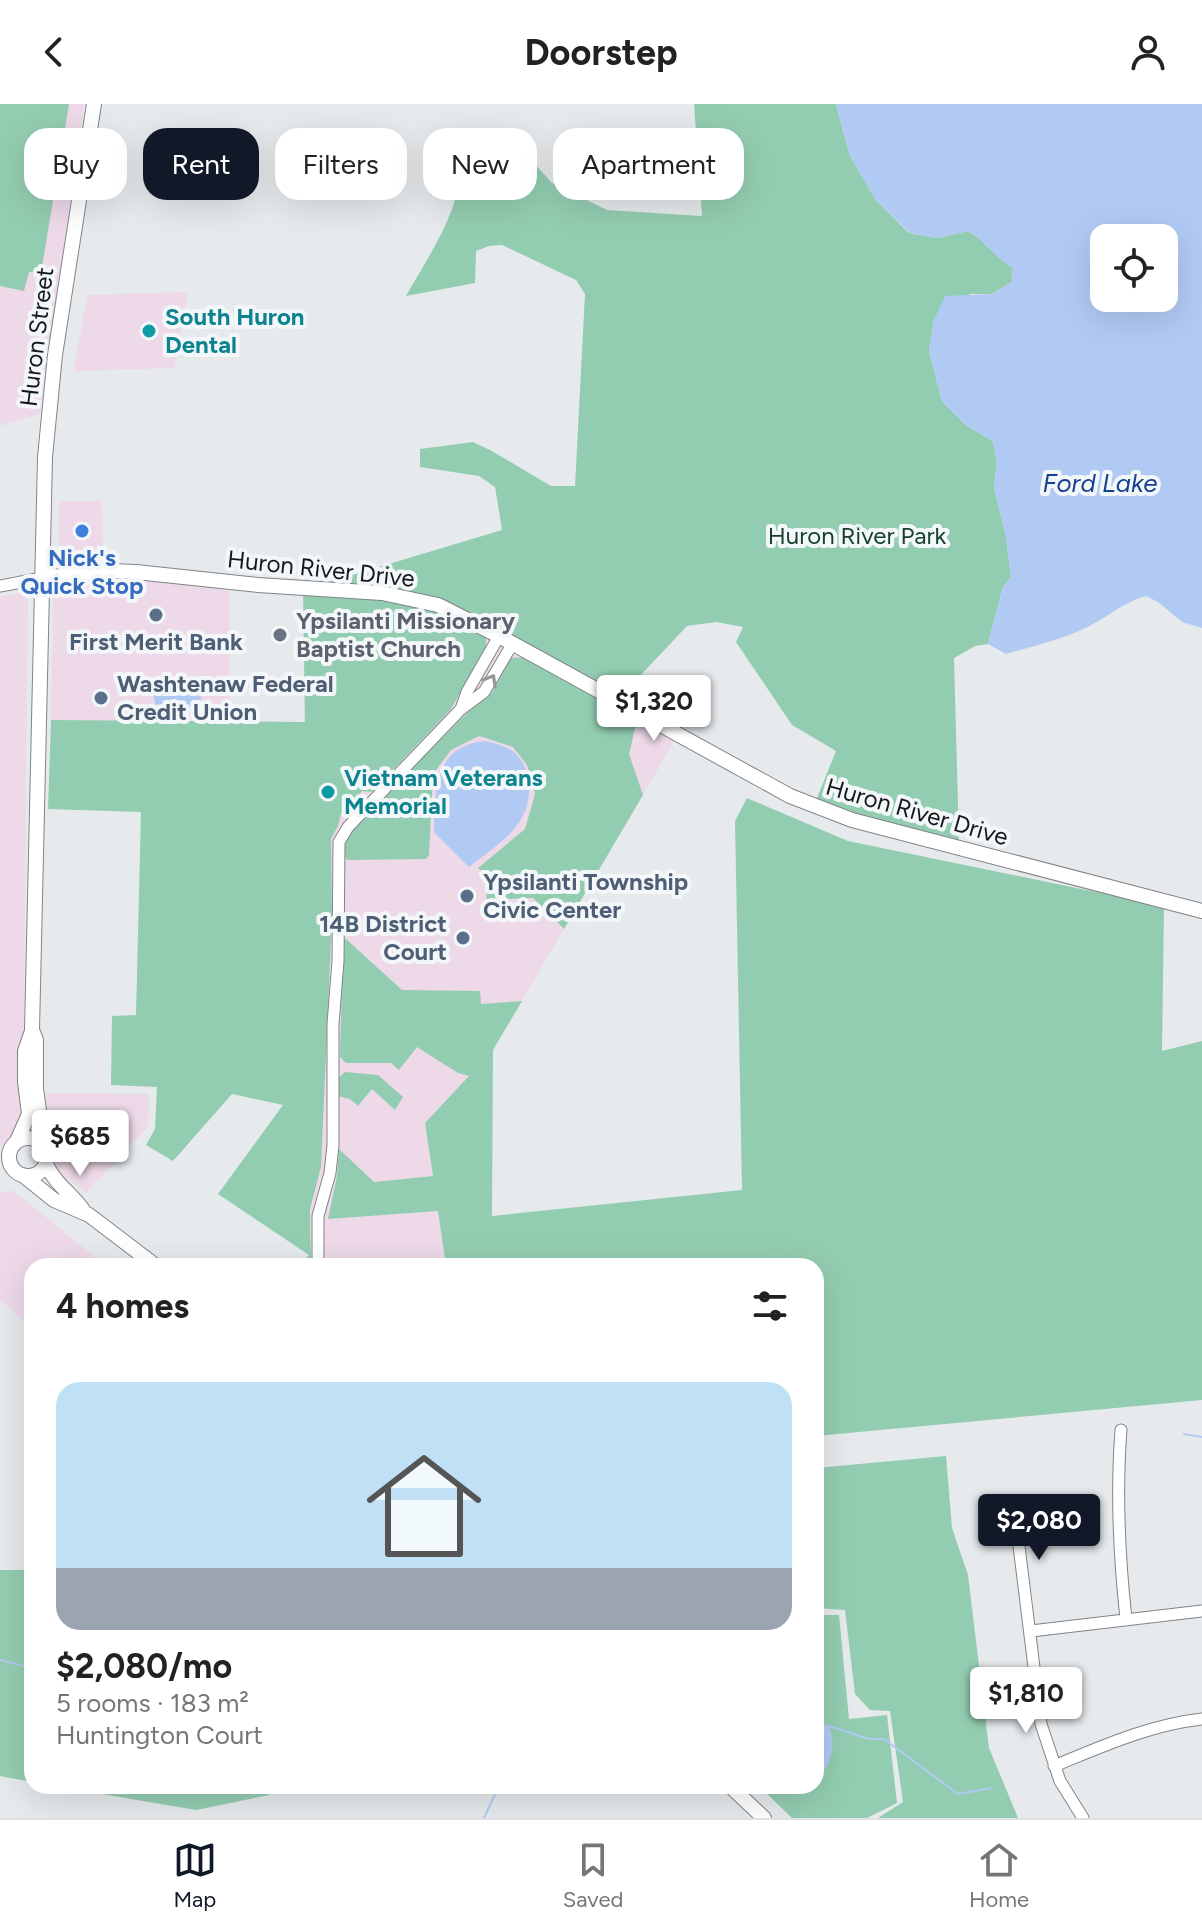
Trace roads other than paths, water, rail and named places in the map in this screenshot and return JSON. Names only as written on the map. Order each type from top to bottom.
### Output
[{"type":"main road","name":"Huron Street","points":[[32,1030],[49,406],[94,104]]},
{"type":"main road","name":"Huron River Drive","points":[[42,578],[110,571],[136,572],[258,585],[382,593],[438,605],[790,796],[820,809],[928,841],[1202,911]]},
{"type":"main road","points":[[32,1030],[25,1051],[29,1114],[8,1157],[19,1174],[54,1200],[83,1210]]},
{"type":"main road","points":[[32,1030],[36,1040],[36,1089],[46,1164],[53,1179],[83,1210],[146,1258]]},
{"type":"main road","points":[[0,1150],[27,1138],[37,1139],[44,1146]]},
{"type":"main road","points":[[0,1170],[19,1174],[39,1172],[46,1164]]},
{"type":"main road","points":[[738,1794],[764,1818]]},
{"type":"street","points":[[0,586],[42,578]]},
{"type":"street","points":[[318,1258],[318,1216],[330,1173],[333,1145],[339,842],[348,827],[461,709],[467,692],[506,640]]},
{"type":"street","points":[[1121,1430],[1117,1509],[1126,1619]]},
{"type":"street","points":[[1006,1501],[1018,1538],[1041,1724],[1060,1781],[1083,1818]]},
{"type":"street","points":[[1031,1631],[1202,1611]]},
{"type":"street","points":[[1054,1766],[1124,1736],[1157,1726],[1202,1719]]},
{"type":"water","name":"Ford Lake","points":[[836,104],[1202,104],[1202,628],[1182,622],[1146,596],[1088,627],[1052,641],[1006,654],[988,644],[1003,587],[1011,577],[1006,536],[994,487],[997,464],[993,441],[967,426],[942,401],[929,351],[934,320],[945,296],[992,294],[1012,282],[1013,268],[968,231],[937,238],[910,233],[876,200],[850,156]]},
{"type":"water","points":[[175,680],[196,684],[201,697],[199,707],[172,709],[155,704],[152,684]]},
{"type":"water","points":[[485,741],[508,748],[520,759],[528,776],[529,795],[524,813],[515,828],[469,867],[434,832],[435,801],[440,773],[446,761],[468,745]]},
{"type":"water","points":[[824,1723],[829,1726],[832,1746],[825,1769]]},
{"type":"waterway","points":[[1184,1434],[1202,1437]]},
{"type":"waterway","points":[[0,1660],[24,1666]]},
{"type":"waterway","points":[[829,1726],[869,1739],[884,1739],[958,1794],[992,1788]]},
{"type":"waterway","points":[[484,1818],[495,1794]]},
{"type":"place","name":"South Huron Dental","points":[[149,331]]},
{"type":"place","name":"Nick's Quick Stop","points":[[82,531]]},
{"type":"place","name":"First Merit Bank","points":[[156,615]]},
{"type":"place","name":"Ypsilanti Missionary Baptist Church","points":[[280,635]]},
{"type":"place","name":"Washtenaw Federal Credit Union","points":[[101,698]]},
{"type":"place","name":"Vietnam Veterans Memorial","points":[[328,792]]},
{"type":"place","name":"Ypsilanti Township Civic Center","points":[[467,896]]},
{"type":"place","name":"14B District Court","points":[[463,938]]},
{"type":"park label","name":"Huron River Park","points":[[857,536]]}]
